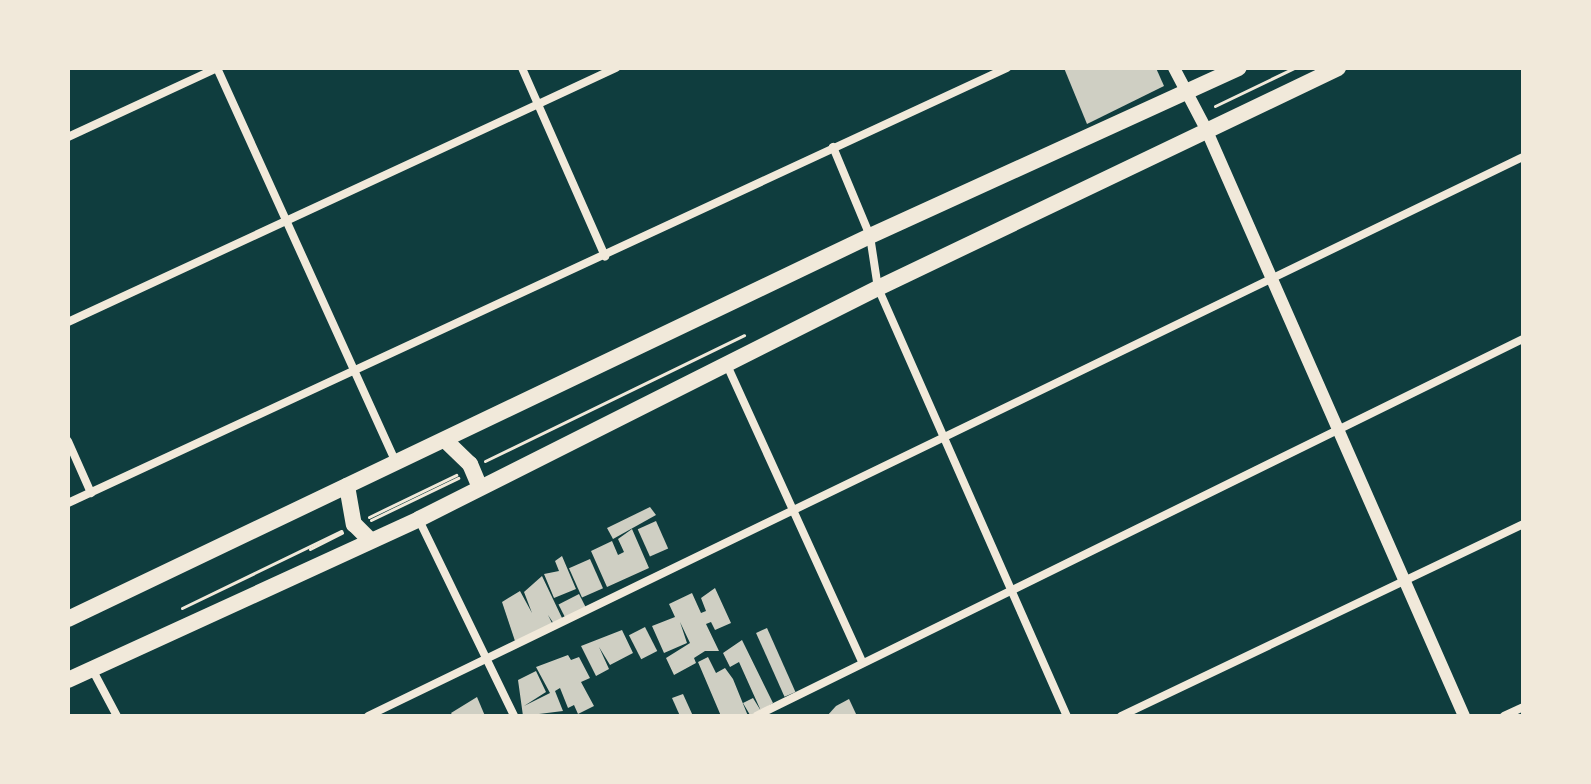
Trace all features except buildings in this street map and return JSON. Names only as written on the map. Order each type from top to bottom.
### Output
[{"type":"main road","points":[[68,619],[347,486],[447,442],[870,236],[1238,68]]},
{"type":"main road","points":[[68,680],[419,519],[1202,122],[1338,68]]},
{"type":"main road","points":[[447,442],[472,467],[480,487]]},
{"type":"main road","points":[[347,486],[354,524],[370,540]]},
{"type":"street","points":[[68,137],[217,68],[397,464]]},
{"type":"street","points":[[522,68],[605,256]]},
{"type":"street","points":[[68,322],[616,68]]},
{"type":"street","points":[[68,503],[1007,68]]},
{"type":"street","points":[[1174,68],[1202,122],[1335,431],[1464,716]]},
{"type":"street","points":[[833,147],[870,236],[878,288],[1067,716]]},
{"type":"street","points":[[368,716],[1523,157]]},
{"type":"street","points":[[756,716],[862,661],[1523,339]]},
{"type":"street","points":[[726,363],[862,661]]},
{"type":"street","points":[[68,441],[91,493]]},
{"type":"street","points":[[419,519],[484,660],[514,716]]},
{"type":"street","points":[[1121,716],[1523,524]]},
{"type":"street","points":[[92,668],[117,716]]},
{"type":"street","points":[[1504,716],[1523,707]]},
{"type":"path","points":[[1202,122],[1294,68]]},
{"type":"path","points":[[168,614],[745,335]]}]
